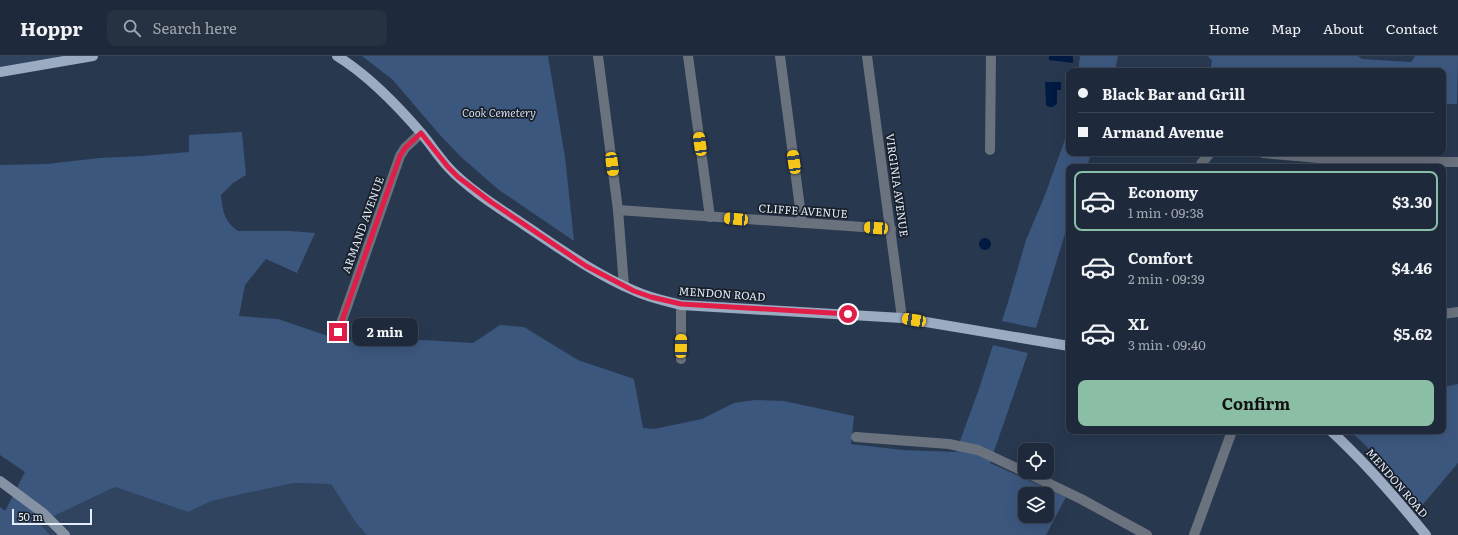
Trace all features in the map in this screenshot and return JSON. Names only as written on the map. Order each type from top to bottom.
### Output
[{"type":"main road","points":[[0,72],[93,56]]},
{"type":"main road","name":"MENDON ROAD","points":[[337,56],[355,68],[383,92],[421,133],[448,167],[464,182],[502,210],[586,266],[634,291],[651,297],[681,304],[902,318],[1066,345]]},
{"type":"main road","name":"MENDON ROAD","points":[[1334,434],[1359,457],[1386,486],[1426,535]]},
{"type":"street","points":[[598,56],[618,210],[624,286]]},
{"type":"street","points":[[688,56],[710,217]]},
{"type":"street","points":[[780,56],[802,223]]},
{"type":"street","name":"VIRGINIA AVENUE","points":[[867,56],[902,318]]},
{"type":"street","points":[[990,150],[991,56]]},
{"type":"street","name":"ARMAND AVENUE","points":[[338,332],[400,156],[405,148],[421,133]]},
{"type":"street","points":[[1201,164],[1208,156]]},
{"type":"street","points":[[1297,156],[1365,162],[1458,162]]},
{"type":"street","name":"CLIFFE AVENUE","points":[[618,210],[891,229]]},
{"type":"street","points":[[680,360],[681,304]]},
{"type":"street","points":[[1446,314],[1458,312]]},
{"type":"street","points":[[1194,535],[1231,434]]},
{"type":"street","points":[[856,437],[949,444],[978,450],[1018,469]]},
{"type":"street","points":[[1040,479],[1081,499],[1147,535]]},
{"type":"street","points":[[0,481],[37,508],[65,535]]},
{"type":"shaded area","points":[[0,56],[67,56],[0,69]]},
{"type":"shaded area","points":[[1049,56],[1073,56],[1073,63],[1049,60]]},
{"type":"shaded area","points":[[1045,82],[1061,82],[1061,90],[1057,90],[1057,104],[1053,107],[1046,105]]},
{"type":"shaded area","points":[[983,238],[987,238],[991,244],[987,250],[983,250],[979,246],[979,242]]},
{"type":"shaded area","points":[[294,483],[331,484],[356,523],[367,535],[50,535],[38,523],[115,487],[188,512],[212,501]]},
{"type":"green space","name":"Cook Cemetery","points":[[362,56],[548,56],[565,157],[574,241],[499,190],[461,157],[393,80]]},
{"type":"green space","points":[[1080,56],[1118,56],[1116,68],[1078,68]]},
{"type":"green space","points":[[1208,56],[1358,56],[1362,59],[1411,62],[1415,56],[1458,56],[1457,104],[1446,104],[1446,68],[1211,68],[1212,61]]},
{"type":"green space","points":[[242,132],[246,175],[233,183],[221,195],[227,220],[238,231],[290,231],[315,233],[297,273],[266,259],[245,285],[239,316],[278,319],[343,341],[424,340],[473,343],[500,325],[524,327],[578,360],[634,379],[643,428],[654,429],[702,419],[734,403],[755,400],[784,401],[854,416],[851,444],[902,450],[956,452],[993,345],[1028,353],[990,463],[1018,476],[1018,479],[1026,479],[1044,487],[1018,487],[1018,523],[1052,523],[1046,535],[367,535],[356,523],[331,484],[294,483],[212,501],[188,512],[115,487],[39,523],[50,535],[0,535],[0,507],[5,511],[25,472],[0,455],[0,165],[47,164],[99,158],[189,152],[189,135]]},
{"type":"green space","points":[[1066,136],[1066,156],[1090,156],[1088,164],[1066,164],[1066,231],[1036,328],[1002,321],[1026,240],[1045,195]]},
{"type":"green space","points":[[1458,384],[1458,463],[1419,509],[1387,468],[1353,434],[1446,434],[1446,386]]},
{"type":"green space","points":[[1054,492],[1066,497],[1054,520]]},
{"type":"route","points":[[338,332],[400,156],[405,148],[421,133],[448,167],[458,177],[491,202],[586,266],[634,291],[651,297],[681,304],[848,314]]}]
